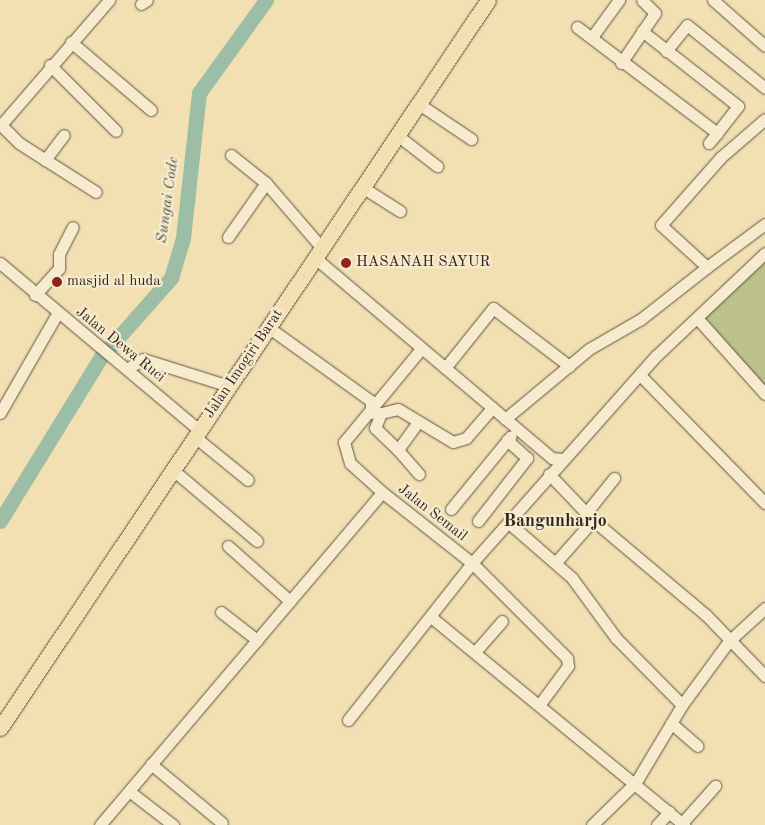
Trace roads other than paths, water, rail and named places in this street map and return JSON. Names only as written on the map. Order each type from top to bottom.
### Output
[{"type":"main road","name":"Jalan Imogiri Barat","points":[[0,728],[488,0]]},
{"type":"street","points":[[96,192],[45,160],[0,125],[50,65],[109,0]]},
{"type":"street","points":[[592,37],[619,0]]},
{"type":"street","points":[[621,63],[656,11],[642,0]]},
{"type":"street","points":[[712,0],[765,46]]},
{"type":"street","points":[[666,51],[687,25],[765,88]]},
{"type":"street","points":[[577,27],[592,37],[621,63],[717,133]]},
{"type":"street","points":[[642,31],[739,107],[709,144]]},
{"type":"street","points":[[71,42],[151,110]]},
{"type":"street","points":[[50,65],[116,131]]},
{"type":"street","points":[[419,104],[471,139]]},
{"type":"street","points":[[707,267],[661,225],[721,156],[765,119]]},
{"type":"street","points":[[45,160],[64,135]]},
{"type":"street","points":[[397,135],[437,166]]},
{"type":"street","points":[[231,155],[266,183],[318,252],[421,349],[505,419],[557,459]]},
{"type":"street","points":[[228,236],[266,183]]},
{"type":"street","points":[[362,187],[400,211]]},
{"type":"street","points":[[505,419],[602,340],[641,319],[765,224]]},
{"type":"street","points":[[35,295],[59,268],[59,254],[73,227]]},
{"type":"street","name":"Jalan Semail","points":[[100,825],[382,492],[472,563],[509,524],[550,473],[557,459],[697,318],[765,254]]},
{"type":"street","name":"Jalan Dewa Ruci","points":[[0,263],[35,295],[123,365],[248,480]]},
{"type":"street","points":[[445,368],[493,308],[569,366]]},
{"type":"street","points":[[1,409],[58,314]]},
{"type":"street","points":[[697,318],[765,394]]},
{"type":"street","points":[[268,327],[371,401],[377,432],[398,450],[419,474]]},
{"type":"street","points":[[382,492],[350,463],[344,450],[344,442],[374,415],[421,349]]},
{"type":"street","points":[[123,365],[143,359],[229,386]]},
{"type":"street","points":[[640,375],[765,503]]},
{"type":"street","points":[[374,415],[398,408],[418,422],[454,442],[466,438],[492,408]]},
{"type":"street","points":[[398,450],[418,422]]},
{"type":"street","points":[[451,509],[517,428]]},
{"type":"street","points":[[478,522],[527,458],[507,440]]},
{"type":"street","points":[[173,470],[257,542]]},
{"type":"street","points":[[550,473],[590,516],[706,615],[729,641],[765,676]]},
{"type":"street","points":[[556,562],[590,516],[614,478]]},
{"type":"street","points":[[509,524],[556,562],[616,638],[682,705]]},
{"type":"street","points":[[228,546],[290,600]]},
{"type":"street","points":[[348,720],[472,563],[567,658],[568,666],[540,704]]},
{"type":"street","points":[[592,825],[636,782],[682,705],[729,641],[765,608]]},
{"type":"street","points":[[222,612],[257,640]]},
{"type":"street","points":[[431,617],[636,782],[683,824],[715,786]]},
{"type":"street","points":[[475,652],[502,621]]},
{"type":"street","points":[[671,723],[697,746]]},
{"type":"street","points":[[151,764],[222,823]]},
{"type":"street","points":[[129,791],[173,825]]},
{"type":"street","points":[[657,825],[669,812]]},
{"type":"waterway","name":"Sungai Code","points":[[0,521],[101,357],[171,278],[183,238],[199,93],[266,0]]},
{"type":"place","name":"HASANAH SAYUR","points":[[346,263]]},
{"type":"place","name":"masjid al huda","points":[[57,282]]},
{"type":"district","name":"Bangunharjo","points":[[555,521]]}]
